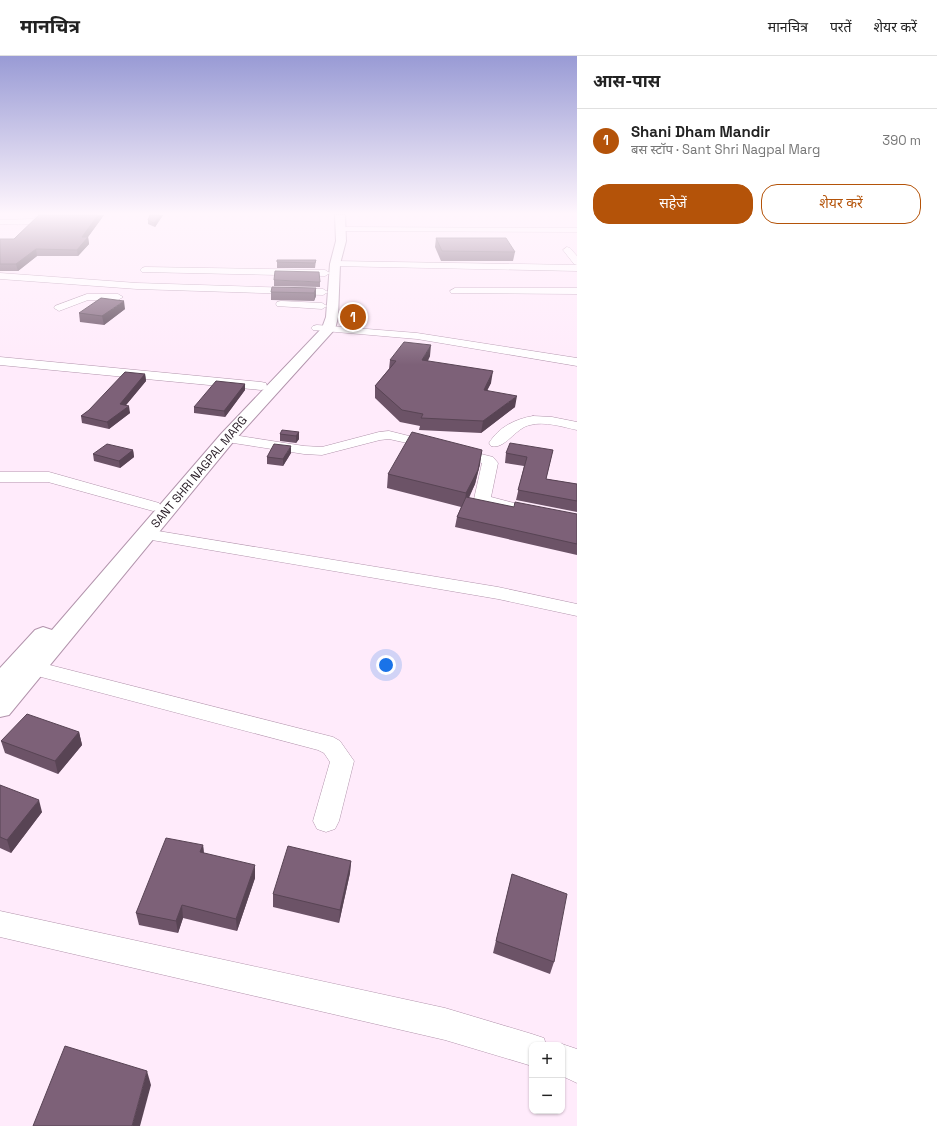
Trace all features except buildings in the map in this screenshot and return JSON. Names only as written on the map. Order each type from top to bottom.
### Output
[{"type":"main road","name":"SANT SHRI NAGPAL MARG","points":[[323,329],[321,317],[322,299],[332,265]]},
{"type":"main road","name":"SANT SHRI NAGPAL MARG","points":[[0,708],[227,438],[323,329],[332,317],[330,269]]},
{"type":"main road","name":"SANT SHRI NAGPAL MARG","points":[[0,684],[152,506],[261,386],[323,329]]},
{"type":"street","points":[[145,270],[265,268],[577,268]]},
{"type":"street","points":[[0,276],[322,299]]},
{"type":"street","points":[[455,291],[577,291]]},
{"type":"street","points":[[60,308],[90,296],[128,298]]},
{"type":"street","points":[[271,303],[322,299]]},
{"type":"street","points":[[323,329],[418,336],[577,362]]},
{"type":"street","points":[[0,361],[261,386]]},
{"type":"street","points":[[496,443],[505,432],[526,420],[542,420],[577,426]]},
{"type":"street","points":[[227,438],[304,450],[322,451],[379,436],[389,435],[408,438],[488,460],[490,463],[482,500],[524,509]]},
{"type":"street","points":[[0,477],[48,477],[152,506]]},
{"type":"street","points":[[146,534],[498,593],[577,610]]},
{"type":"street","points":[[34,668],[325,743],[332,747],[342,761],[326,821]]},
{"type":"street","points":[[0,924],[445,1024],[529,1049]]},
{"type":"street","points":[[565,1061],[577,1066]]},
{"type":"place","name":"Shani Dham Mandir","points":[[353,317]]}]
